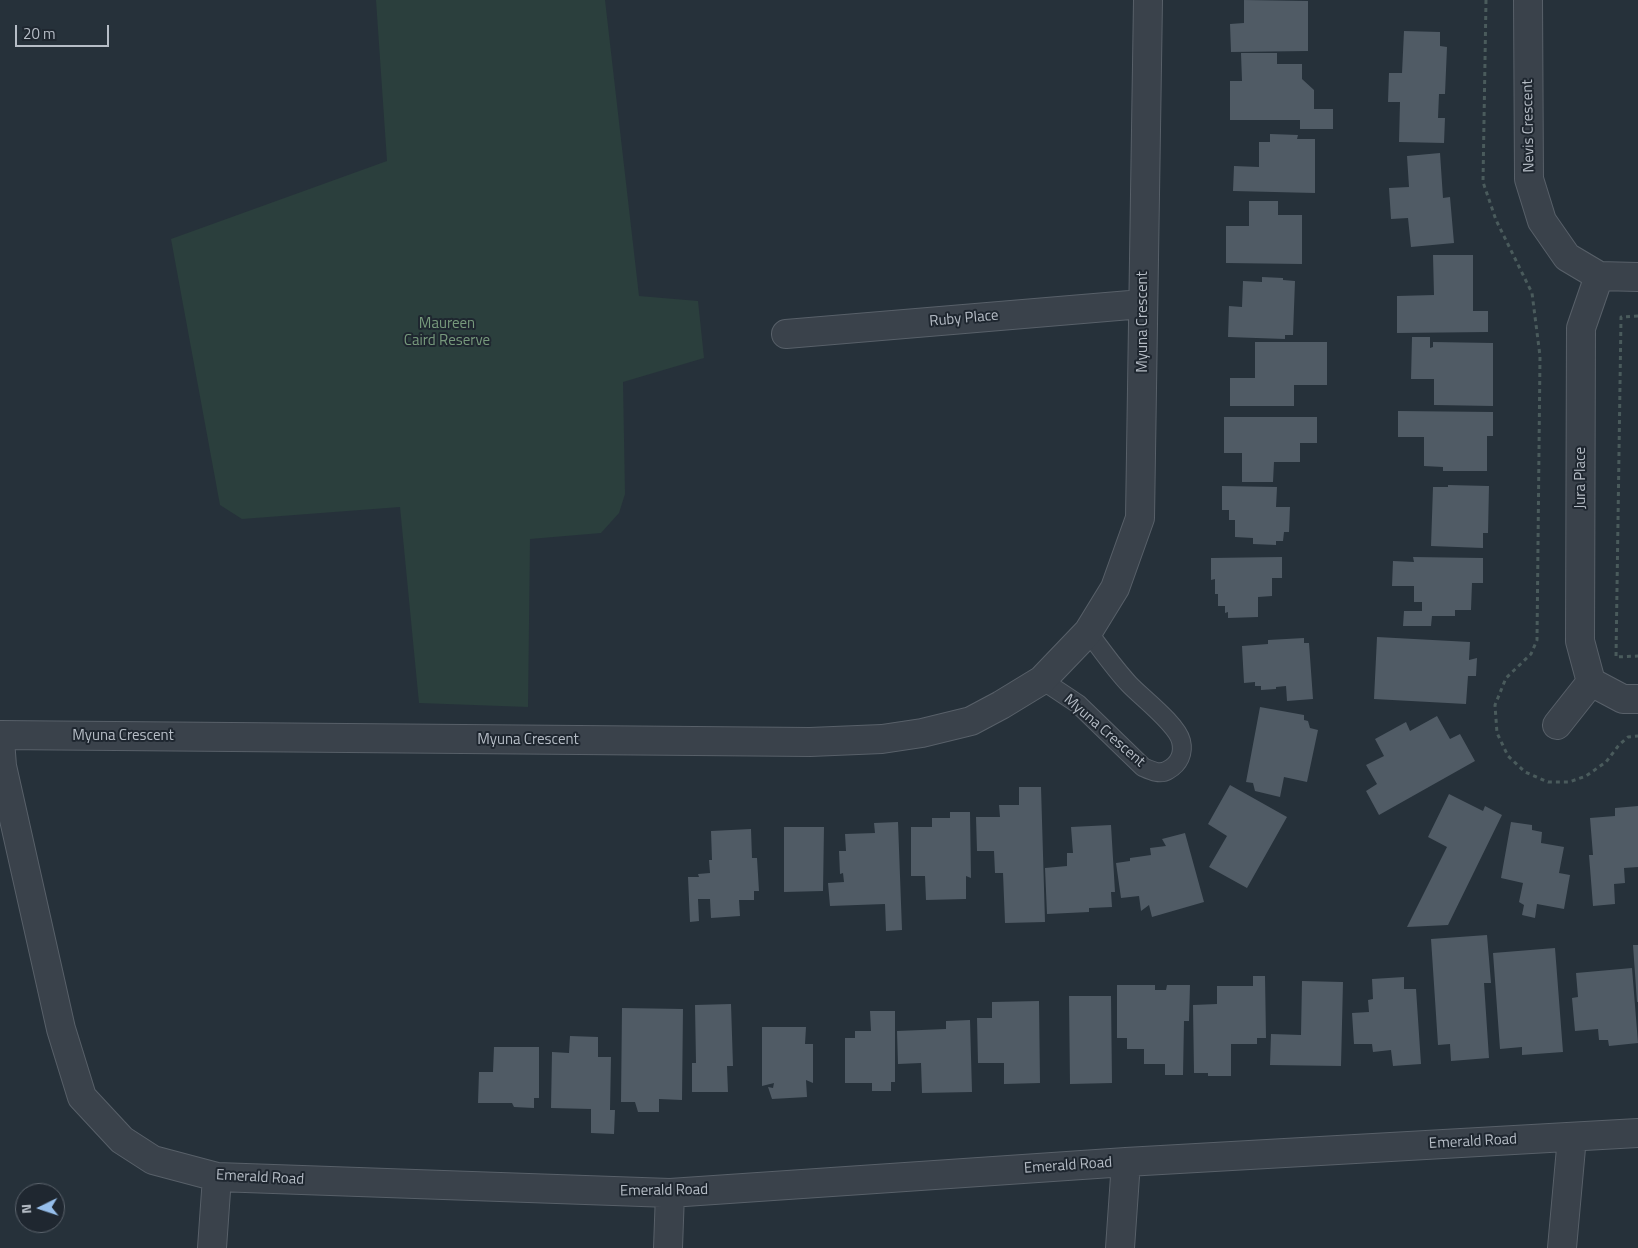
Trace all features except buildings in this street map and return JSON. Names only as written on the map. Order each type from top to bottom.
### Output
[{"type":"street","name":"Myuna Crescent","points":[[0,735],[800,742],[882,739],[922,733],[971,721],[1001,706],[1042,680],[1088,632],[1115,588],[1140,518],[1148,0]]},
{"type":"street","name":"Nevis Crescent","points":[[1528,0],[1529,179],[1542,221],[1567,257],[1599,276],[1638,277]]},
{"type":"street","name":"Jura Place","points":[[1591,682],[1580,640],[1581,328],[1599,276]]},
{"type":"street","name":"Ruby Place","points":[[786,334],[1142,304]]},
{"type":"street","points":[[1557,725],[1591,682],[1623,700],[1638,699]]},
{"type":"street","name":"Emerald Road","points":[[0,740],[2,766],[59,1019],[82,1097],[122,1140],[154,1160],[217,1177],[670,1193],[1126,1162],[1638,1133]]},
{"type":"street","points":[[1562,1248],[1572,1137]]},
{"type":"street","points":[[1120,1248],[1126,1162]]},
{"type":"street","points":[[212,1248],[217,1177]]},
{"type":"street","points":[[668,1248],[670,1193]]},
{"type":"lane","name":"Myuna Crescent","points":[[1042,680],[1078,704],[1143,768],[1156,773],[1167,772],[1177,764],[1182,752],[1181,739],[1164,718],[1129,684],[1088,632]]},
{"type":"path","points":[[1486,0],[1483,182],[1496,220],[1532,293],[1540,356],[1537,640],[1531,654],[1506,678],[1495,704],[1497,733],[1508,756],[1526,772],[1548,782],[1569,782],[1586,776],[1606,762],[1628,737],[1638,736]]},
{"type":"path","points":[[1638,316],[1621,317],[1616,657],[1638,656]]},
{"type":"green space","name":"Maureen Caird Reserve","points":[[376,0],[605,0],[639,296],[698,301],[704,358],[623,382],[625,494],[619,513],[601,533],[530,539],[528,707],[419,703],[400,507],[242,519],[220,505],[171,239],[387,161]]}]
